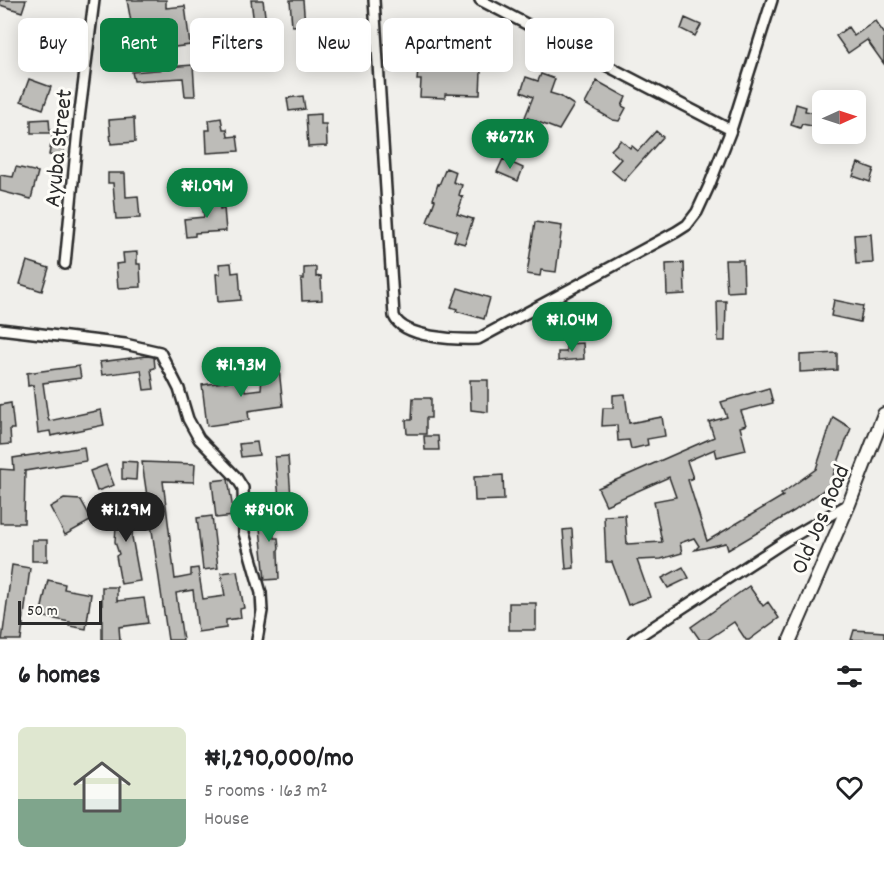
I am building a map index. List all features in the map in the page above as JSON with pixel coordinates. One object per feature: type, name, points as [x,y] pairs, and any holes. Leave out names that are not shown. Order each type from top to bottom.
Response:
[{"type":"main road","name":"Old Jos Road","points":[[790,640],[849,504],[884,414]]},
{"type":"street","name":"Ayuba Street","points":[[65,264],[79,119],[94,0]]},
{"type":"street","points":[[374,0],[393,309],[400,326],[447,339],[478,339],[687,225],[697,212],[731,130],[772,0]]},
{"type":"street","points":[[480,0],[731,130]]},
{"type":"street","points":[[0,328],[125,344],[160,352],[179,389],[188,419],[199,439],[236,477],[243,488],[244,533],[261,593],[262,611],[257,640]]},
{"type":"street","points":[[633,640],[788,540],[849,504]]},
{"type":"building","points":[[0,0],[26,0],[22,12],[0,5]]},
{"type":"building","points":[[127,0],[166,0],[166,8],[185,6],[190,45],[178,47],[178,18],[130,18]]},
{"type":"building","points":[[251,0],[263,0],[265,18],[253,18]]},
{"type":"building","points":[[290,0],[303,0],[304,18],[296,18],[296,26],[292,26]]},
{"type":"building","points":[[685,18],[701,25],[695,36],[681,29]]},
{"type":"building","points":[[875,21],[884,33],[884,64],[867,40],[848,53],[836,36],[848,27],[854,36]]},
{"type":"building","points":[[190,65],[190,72],[193,72],[195,96],[185,96],[183,78],[134,81],[132,72],[178,72],[178,66]]},
{"type":"building","points":[[418,72],[481,72],[480,95],[445,94],[445,98],[420,97],[421,80],[417,80]]},
{"type":"building","points":[[541,74],[555,79],[550,93],[574,105],[559,130],[525,117],[533,97],[521,92],[526,77],[538,81]]},
{"type":"building","points":[[29,79],[51,87],[43,109],[21,101]]},
{"type":"building","points":[[597,81],[626,97],[622,106],[626,108],[619,121],[585,104]]},
{"type":"building","points":[[303,96],[305,109],[289,111],[287,98]]},
{"type":"building","points":[[796,104],[806,107],[805,111],[812,112],[812,126],[802,124],[800,128],[791,125]]},
{"type":"building","points":[[321,114],[321,124],[326,124],[327,146],[308,147],[306,115]]},
{"type":"building","points":[[134,118],[135,142],[111,144],[109,120]]},
{"type":"building","points":[[221,118],[223,129],[227,129],[228,137],[237,136],[239,151],[207,153],[206,130],[210,130],[209,120]]},
{"type":"building","points":[[49,119],[50,133],[31,133],[31,120]]},
{"type":"building","points":[[656,131],[663,137],[624,181],[611,170],[621,159],[611,150],[621,140],[630,148],[632,146],[638,151]]},
{"type":"building","points":[[53,133],[67,136],[62,158],[49,155]]},
{"type":"building","points":[[503,159],[523,168],[518,181],[497,172]]},
{"type":"building","points":[[858,163],[874,169],[870,182],[853,176]]},
{"type":"building","points":[[16,167],[38,172],[31,199],[0,191],[0,175],[13,177]]},
{"type":"building","points":[[446,168],[456,172],[453,182],[462,185],[459,195],[463,197],[457,214],[473,219],[465,244],[454,241],[457,231],[427,222],[438,184]]},
{"type":"building","points":[[108,173],[125,173],[126,197],[138,196],[140,218],[116,219],[113,183],[108,183]]},
{"type":"building","points":[[206,197],[219,197],[220,209],[224,208],[226,231],[195,233],[195,236],[186,237],[184,219],[204,217]]},
{"type":"building","points":[[535,222],[562,226],[556,272],[541,270],[540,276],[527,274]]},
{"type":"building","points":[[871,234],[873,263],[856,264],[854,235]]},
{"type":"building","points":[[137,252],[141,287],[118,288],[116,264],[124,263],[123,253]]},
{"type":"building","points":[[725,260],[743,260],[744,291],[727,292]]},
{"type":"building","points":[[27,261],[49,268],[42,291],[20,284]]},
{"type":"building","points":[[231,263],[232,273],[239,272],[241,300],[218,302],[216,274],[220,274],[219,264]]},
{"type":"building","points":[[684,263],[685,294],[667,295],[666,264]]},
{"type":"building","points":[[316,267],[316,277],[321,276],[322,300],[302,301],[301,279],[304,279],[304,268]]},
{"type":"building","points":[[458,288],[490,298],[484,319],[456,311],[457,309],[451,307]]},
{"type":"building","points":[[834,300],[863,306],[860,322],[831,316]]},
{"type":"building","points":[[717,301],[726,301],[725,341],[718,341]]},
{"type":"building","points":[[583,343],[584,359],[558,361],[558,352],[566,352],[566,344]]},
{"type":"building","points":[[837,353],[837,370],[800,372],[800,355]]},
{"type":"building","points":[[154,357],[155,368],[151,369],[154,389],[144,390],[141,370],[102,375],[100,362]]},
{"type":"building","points":[[79,366],[81,378],[43,383],[49,421],[101,410],[104,425],[51,436],[50,431],[38,433],[33,385],[28,386],[27,373]]},
{"type":"building","points":[[263,367],[279,369],[283,406],[248,411],[249,420],[207,426],[202,385],[244,379],[245,391],[261,389]]},
{"type":"building","points":[[470,380],[488,380],[488,412],[471,410]]},
{"type":"building","points":[[769,388],[773,403],[741,411],[746,425],[740,427],[746,450],[717,457],[715,449],[687,461],[693,478],[688,480],[707,541],[783,496],[781,494],[816,469],[833,417],[851,428],[829,486],[794,511],[728,550],[726,543],[695,550],[699,546],[694,538],[680,543],[682,553],[661,559],[637,560],[650,597],[628,605],[612,562],[606,562],[604,516],[625,515],[627,544],[662,542],[654,501],[676,497],[669,477],[606,505],[598,488],[714,437],[709,422],[727,417],[721,402]]},
{"type":"building","points":[[625,394],[629,423],[662,417],[665,436],[647,439],[648,445],[631,449],[629,440],[618,441],[617,425],[602,426],[603,408],[613,408],[613,395]]},
{"type":"building","points":[[413,398],[431,398],[431,418],[426,418],[426,434],[407,434],[406,420],[412,420]]},
{"type":"building","points":[[11,403],[14,429],[10,429],[11,444],[0,445],[0,405]]},
{"type":"building","points":[[424,436],[438,436],[439,450],[425,450]]},
{"type":"building","points":[[257,442],[259,455],[241,457],[239,444]]},
{"type":"building","points":[[84,447],[86,461],[25,471],[24,523],[0,523],[0,469],[14,470],[13,458]]},
{"type":"building","points":[[288,456],[291,497],[279,498],[275,457]]},
{"type":"building","points":[[122,461],[137,462],[136,480],[122,479]]},
{"type":"building","points":[[142,462],[195,464],[194,482],[163,481],[175,579],[191,576],[191,569],[198,568],[203,599],[225,596],[221,573],[237,571],[244,608],[240,609],[241,618],[226,620],[226,628],[198,632],[193,590],[176,593],[183,640],[168,640]]},
{"type":"building","points":[[106,465],[114,485],[97,491],[90,471]]},
{"type":"building","points":[[503,475],[504,500],[475,501],[474,477]]},
{"type":"building","points":[[228,479],[234,516],[216,518],[212,481]]},
{"type":"building","points":[[118,496],[121,505],[121,502],[135,503],[132,537],[140,581],[121,584],[116,556],[119,554],[115,542]]},
{"type":"building","points":[[64,499],[81,500],[92,520],[65,535],[50,507]]},
{"type":"building","points":[[274,505],[276,518],[272,518],[274,538],[278,538],[279,579],[265,580],[258,507]]},
{"type":"building","points":[[212,516],[218,568],[203,570],[197,518]]},
{"type":"building","points":[[572,529],[574,568],[566,569],[563,530]]},
{"type":"building","points":[[32,540],[47,540],[47,561],[32,561]]},
{"type":"building","points":[[12,565],[30,568],[21,640],[2,640]]},
{"type":"building","points":[[683,567],[689,578],[668,588],[662,578]]},
{"type":"building","points":[[48,580],[65,584],[64,589],[91,594],[86,629],[69,626],[70,622],[40,616]]},
{"type":"building","points":[[749,586],[763,606],[768,602],[779,618],[749,640],[746,640],[734,622],[707,640],[700,640],[691,627]]},
{"type":"building","points":[[102,587],[117,587],[117,601],[144,598],[148,623],[119,627],[120,640],[102,640]]},
{"type":"building","points":[[509,603],[536,603],[536,630],[509,630]]},
{"type":"building","points":[[854,630],[884,632],[884,640],[851,640]]}]
